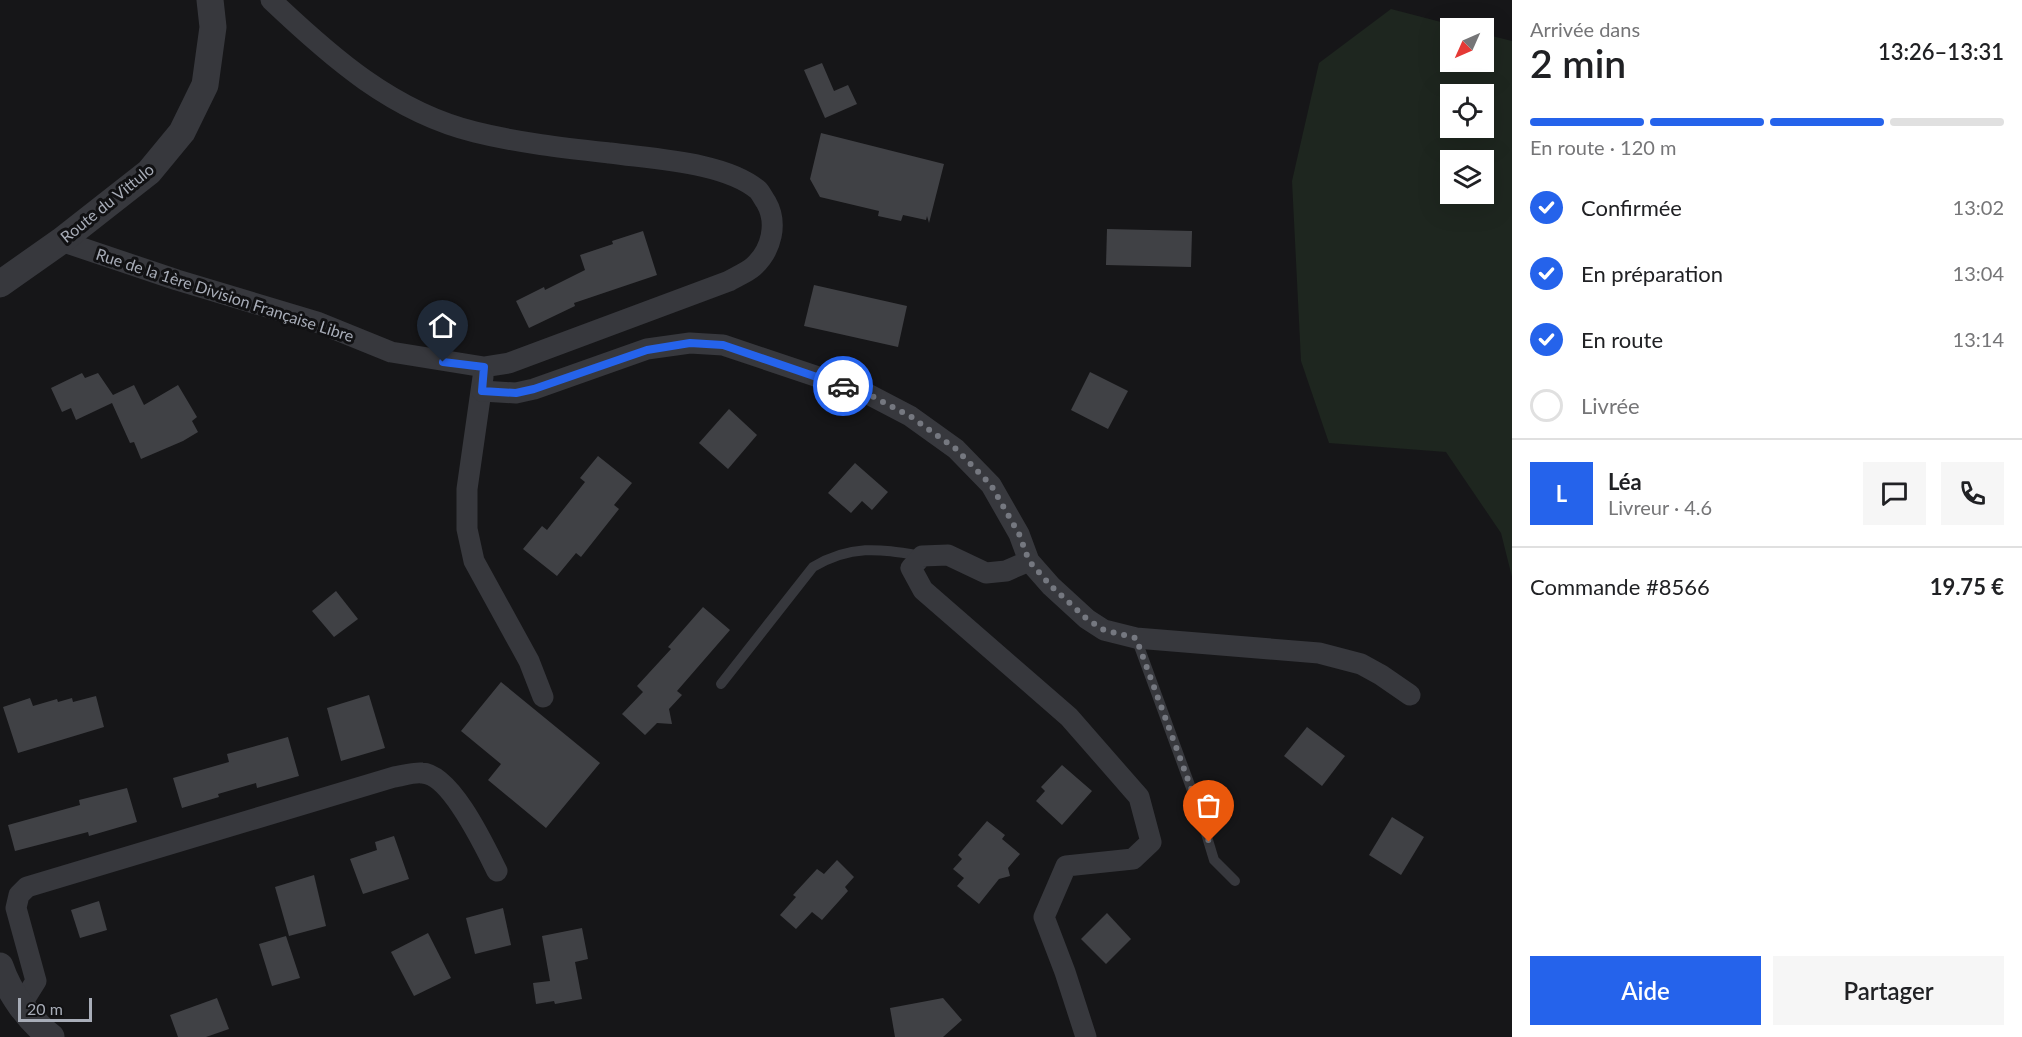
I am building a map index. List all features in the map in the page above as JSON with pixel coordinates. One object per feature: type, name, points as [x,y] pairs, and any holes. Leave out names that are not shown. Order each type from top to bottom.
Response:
[{"type":"street","name":"Route du Vittulo","points":[[0,284],[61,241],[149,172],[182,132],[204,85],[213,27],[210,0]]},
{"type":"street","name":"Rue de la 1ère Division Française Libre","points":[[61,241],[177,280],[317,322],[391,352],[484,367],[509,363],[729,281],[752,267],[766,252],[772,234],[772,212],[759,191],[728,173],[675,162],[537,144],[473,131],[408,107],[370,85],[330,54],[271,0]]},
{"type":"street","points":[[482,391],[516,393],[534,389],[647,350],[690,343],[734,348],[806,375],[866,393],[910,416],[956,449],[991,485],[1019,534],[1029,561],[1051,586],[1087,619],[1104,630],[1136,638],[1319,653],[1361,664],[1410,695]]},
{"type":"street","points":[[484,367],[467,489],[467,530],[474,561],[529,661],[543,697]]},
{"type":"street","points":[[1029,561],[1006,571],[986,573],[948,555],[922,556],[911,568],[923,590],[1069,717],[1140,797],[1151,842],[1133,859],[1066,866],[1044,917],[1086,1037]]},
{"type":"street","points":[[21,1005],[36,981],[16,908],[19,895],[27,887],[394,777],[423,772],[436,778],[458,801],[497,871]]},
{"type":"street","points":[[0,966],[21,1005],[41,1029],[51,1037]]},
{"type":"lane","points":[[721,684],[813,567],[832,556],[859,550],[882,549],[922,556]]},
{"type":"lane","points":[[1136,638],[1194,797],[1214,860],[1235,881]]},
{"type":"shaded area","points":[[1391,9],[1440,22],[1440,72],[1494,72],[1494,36],[1512,41],[1512,577],[1501,533],[1446,452],[1329,443],[1301,361],[1292,181],[1319,63]]},
{"type":"building","points":[[822,63],[834,91],[848,85],[857,104],[825,118],[804,70]]},
{"type":"building","points":[[821,133],[944,164],[929,223],[927,216],[926,220],[903,215],[901,221],[878,216],[879,211],[820,197],[810,179]]},
{"type":"building","points":[[1107,229],[1192,231],[1191,267],[1106,265]]},
{"type":"building","points":[[643,231],[657,275],[574,303],[575,306],[529,328],[516,301],[544,287],[545,290],[585,270],[580,255]]},
{"type":"building","points":[[814,285],[907,306],[898,347],[804,326]]},
{"type":"building","points":[[1090,372],[1128,391],[1108,429],[1071,410]]},
{"type":"building","points":[[82,373],[85,378],[98,373],[113,395],[134,385],[144,405],[178,385],[197,417],[192,421],[198,432],[141,459],[134,442],[130,443],[112,403],[76,420],[71,408],[62,412],[51,388]]},
{"type":"building","points":[[729,409],[757,435],[728,469],[699,443]]},
{"type":"building","points":[[598,456],[632,483],[614,505],[619,509],[581,557],[576,553],[557,576],[523,549],[542,526],[547,530],[585,482],[580,478]]},
{"type":"building","points":[[855,463],[888,492],[872,510],[862,501],[851,513],[828,493]]},
{"type":"building","points":[[336,591],[358,619],[334,637],[312,611]]},
{"type":"building","points":[[703,607],[730,630],[677,691],[682,695],[669,709],[672,724],[657,723],[645,735],[622,714],[643,692],[637,686],[671,649],[668,647]]},
{"type":"building","points":[[501,682],[600,763],[546,828],[488,780],[501,764],[461,731]]},
{"type":"building","points":[[369,695],[385,748],[341,761],[327,708]]},
{"type":"building","points":[[96,696],[104,727],[18,753],[3,707],[30,698],[33,706],[57,699],[58,702],[72,698],[73,702]]},
{"type":"building","points":[[1307,727],[1345,756],[1322,786],[1284,756]]},
{"type":"building","points":[[288,737],[299,776],[257,788],[256,783],[182,808],[173,778],[229,762],[227,754]]},
{"type":"building","points":[[1062,765],[1092,791],[1062,825],[1036,801],[1045,791],[1041,787]]},
{"type":"building","points":[[127,788],[137,822],[89,836],[88,832],[15,851],[8,825],[80,805],[79,800]]},
{"type":"building","points":[[1392,817],[1424,837],[1401,875],[1369,855]]},
{"type":"building","points":[[987,821],[1005,835],[1002,839],[1020,854],[1008,868],[1010,876],[999,879],[979,904],[957,886],[964,878],[953,869],[962,859],[958,855]]},
{"type":"building","points":[[394,836],[409,879],[363,894],[350,859],[377,850],[375,842]]},
{"type":"building","points":[[837,860],[854,877],[845,887],[848,891],[822,920],[812,912],[796,929],[780,915],[796,897],[793,895],[817,869],[824,874]]},
{"type":"building","points":[[314,875],[326,926],[289,936],[275,887]]},
{"type":"building","points":[[99,901],[107,930],[80,938],[71,910]]},
{"type":"building","points":[[503,908],[511,945],[475,954],[466,918]]},
{"type":"building","points":[[1107,913],[1131,939],[1106,964],[1081,939]]},
{"type":"building","points":[[582,928],[588,959],[575,962],[582,999],[555,1004],[554,1001],[536,1004],[533,983],[550,981],[542,936]]},
{"type":"building","points":[[428,933],[451,978],[414,996],[391,952]]},
{"type":"building","points":[[286,936],[300,978],[272,986],[259,944]]},
{"type":"building","points":[[217,998],[229,1029],[206,1037],[178,1037],[170,1015]]},
{"type":"building","points":[[943,998],[962,1020],[943,1037],[895,1037],[890,1008]]},
{"type":"way so far","points":[[843,386],[866,393],[910,416],[956,449],[991,485],[1019,534],[1029,561],[1051,586],[1087,619],[1104,630],[1136,638],[1209,842]]},
{"type":"route","points":[[443,362],[484,367],[482,391],[516,393],[534,389],[647,350],[690,343],[723,345],[843,386]]}]
